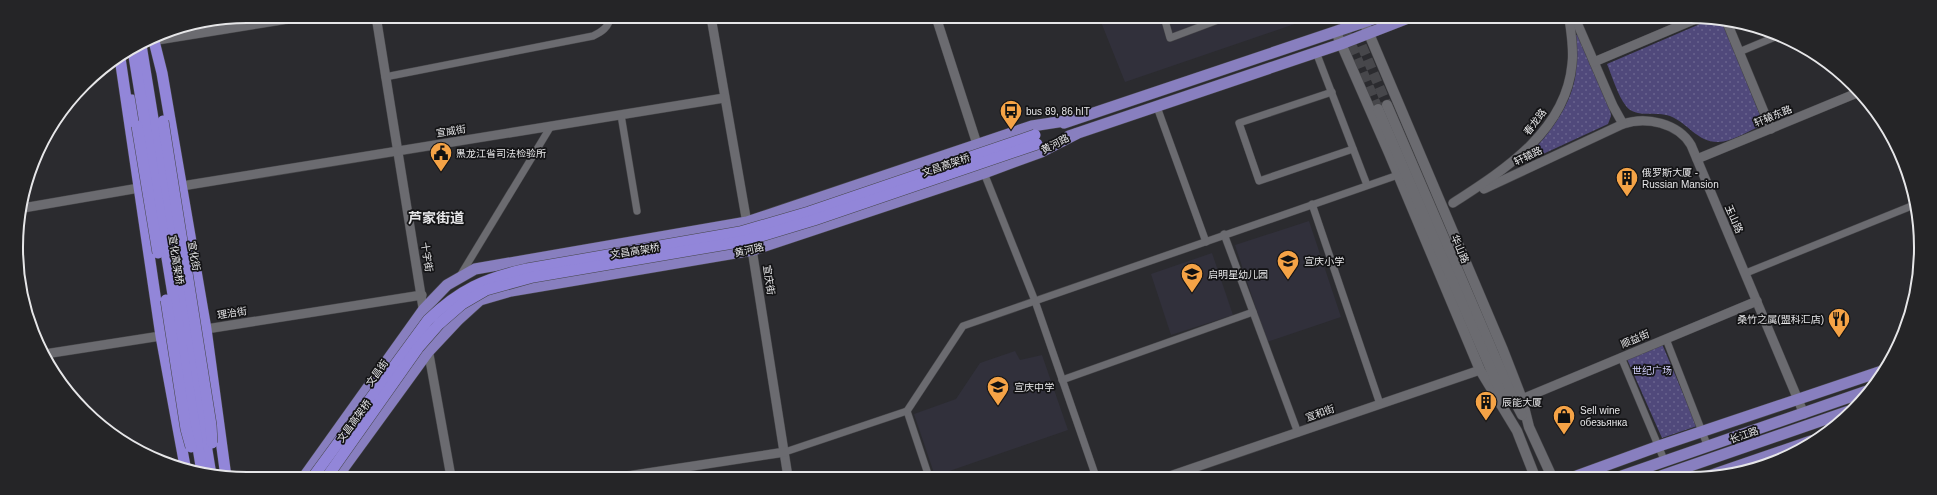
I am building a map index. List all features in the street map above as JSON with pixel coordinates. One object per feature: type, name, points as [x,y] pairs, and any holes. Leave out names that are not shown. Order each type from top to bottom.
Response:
[{"type":"highway","name":"宣化街","points":[[152,44],[162,73],[182,186],[206,329],[225,471]]},
{"type":"highway","points":[[151,45],[211,425],[212,469]]},
{"type":"highway","name":"宣化高架桥","points":[[142,49],[211,469]]},
{"type":"highway","name":"宣化高架桥","points":[[134,54],[201,467]]},
{"type":"highway","points":[[122,62],[138,126],[186,429],[198,466]]},
{"type":"highway","points":[[122,62],[138,188],[161,336],[184,463]]},
{"type":"highway","name":"文昌高架桥","points":[[317,472],[428,320],[446,303],[475,284],[498,276],[527,269],[740,232],[809,212],[1036,140]]},
{"type":"highway","name":"文昌高架桥","points":[[331,472],[434,329],[462,304],[486,290],[533,277],[745,241],[807,222],[1036,140]]},
{"type":"main road","name":"黄河路","points":[[424,309],[437,294],[460,277],[475,269],[747,222],[1032,126],[1071,120],[1361,23]]},
{"type":"main road","name":"华山路","points":[[1364,23],[1522,399],[1529,427],[1550,472]]},
{"type":"main road","name":"黄河路","points":[[428,352],[458,320],[480,300],[511,291],[753,250],[984,173],[1040,152],[1076,134],[1341,44],[1396,23]]},
{"type":"main road","points":[[1336,32],[1480,370],[1517,431]]},
{"type":"main road","points":[[1529,427],[1510,394],[1382,107],[1498,384],[1533,472]]},
{"type":"main road","name":"黄河路","points":[[1036,140],[1071,120]]},
{"type":"main road","name":"黄河路","points":[[1036,140],[1076,134]]},
{"type":"main road","name":"文昌街","points":[[308,472],[424,309]]},
{"type":"main road","points":[[341,472],[428,352]]},
{"type":"main road","points":[[1588,472],[1659,446],[1875,373]]},
{"type":"main road","name":"长江路","points":[[1634,472],[1860,394]]},
{"type":"main road","name":"长江路","points":[[1672,472],[1840,414]]},
{"type":"main road","points":[[1732,468],[1791,448]]},
{"type":"street","points":[[170,37],[261,23]]},
{"type":"street","name":"十字街","points":[[377,23],[422,295],[428,352],[451,472]]},
{"type":"street","points":[[385,77],[593,36],[604,30],[608,23]]},
{"type":"street","name":"宣庆街","points":[[712,23],[724,98],[753,250],[787,472]]},
{"type":"street","points":[[938,23],[977,144]]},
{"type":"street","points":[[1166,23],[1170,38],[1210,23]]},
{"type":"street","name":"春龙路","points":[[1453,203],[1491,178],[1527,150],[1540,135],[1553,116],[1562,102],[1571,74],[1572,55],[1569,23]]},
{"type":"street","points":[[1577,23],[1623,124]]},
{"type":"street","points":[[1594,62],[1686,23]]},
{"type":"street","points":[[1729,26],[1771,129]]},
{"type":"street","points":[[1739,52],[1771,39]]},
{"type":"street","points":[[1316,52],[1367,185]]},
{"type":"street","points":[[1332,92],[1239,123],[1260,181],[1353,149]]},
{"type":"street","name":"轩辕东路","points":[[1697,159],[1853,94]]},
{"type":"street","name":"宣威街","points":[[182,186],[724,98]]},
{"type":"street","points":[[1157,107],[1206,242]]},
{"type":"street","points":[[621,115],[637,211]]},
{"type":"street","name":"玉山路","points":[[1623,124],[1631,121],[1646,121],[1669,126],[1681,132],[1686,137],[1746,273],[1804,414]]},
{"type":"street","name":"轩辕路","points":[[1442,208],[1623,124]]},
{"type":"street","points":[[460,277],[551,126]]},
{"type":"street","points":[[984,173],[1035,301],[1094,472]]},
{"type":"street","points":[[664,472],[785,452],[907,411],[963,326],[1206,242],[1224,234],[1398,175]]},
{"type":"street","points":[[27,207],[138,188]]},
{"type":"street","points":[[1312,204],[1380,404]]},
{"type":"street","points":[[1746,273],[1910,206]]},
{"type":"street","points":[[1224,234],[1298,432]]},
{"type":"street","name":"理治街","points":[[49,353],[422,295]]},
{"type":"street","name":"顺益街","points":[[1522,399],[1757,301]]},
{"type":"street","points":[[1062,380],[1253,312]]},
{"type":"street","points":[[1666,338],[1708,447]]},
{"type":"street","points":[[1621,357],[1665,462]]},
{"type":"street","name":"宣和街","points":[[1182,472],[1480,370]]},
{"type":"street","points":[[907,411],[927,472]]},
{"type":"shaded area","points":[[1101,23],[1297,23],[1125,82]]},
{"type":"shaded area","name":"宣庆小学","points":[[1309,221],[1341,317],[1267,342],[1235,245]]},
{"type":"shaded area","name":"启明星幼儿园","points":[[1212,253],[1233,315],[1171,335],[1151,274]]},
{"type":"shaded area","name":"宣庆中学","points":[[1015,351],[1020,360],[1042,355],[1068,430],[947,472],[934,472],[914,414],[956,399],[980,363]]},
{"type":"green space","points":[[1702,23],[1724,26],[1762,120],[1761,126],[1740,136],[1723,142],[1718,142],[1698,136],[1682,123],[1670,116],[1641,114],[1630,110],[1623,102],[1607,64]]},
{"type":"green space","points":[[1578,34],[1609,103],[1611,116],[1608,124],[1530,160],[1528,157],[1559,117],[1570,94],[1576,70],[1575,36]]},
{"type":"green space","name":"世纪广场","points":[[1662,344],[1697,426],[1662,438],[1627,359]]},
{"type":"tunnel","points":[[1342,23],[1378,109]]},
{"type":"tunnel","points":[[1352,23],[1387,105]]},
{"type":"place","name":"bus 89, 86 hIT","points":[[1011,130]]},
{"type":"place","name":"黑龙江省司法检验所","points":[[441,172]]},
{"type":"place","name":"俄罗斯大厦 - Russian Mansion","points":[[1627,198]]},
{"type":"place","name":"宣庆小学","points":[[1288,280]]},
{"type":"place","name":"启明星幼儿园","points":[[1192,294]]},
{"type":"place","name":"桑竹之属(盟科汇店)","points":[[1839,338]]},
{"type":"place","name":"宣庆中学","points":[[998,406]]},
{"type":"place","name":"辰能大厦","points":[[1486,422]]},
{"type":"place","name":"Sell wine обезьянка","points":[[1564,436]]},
{"type":"district","name":"芦家街道","points":[[436,218]]}]
